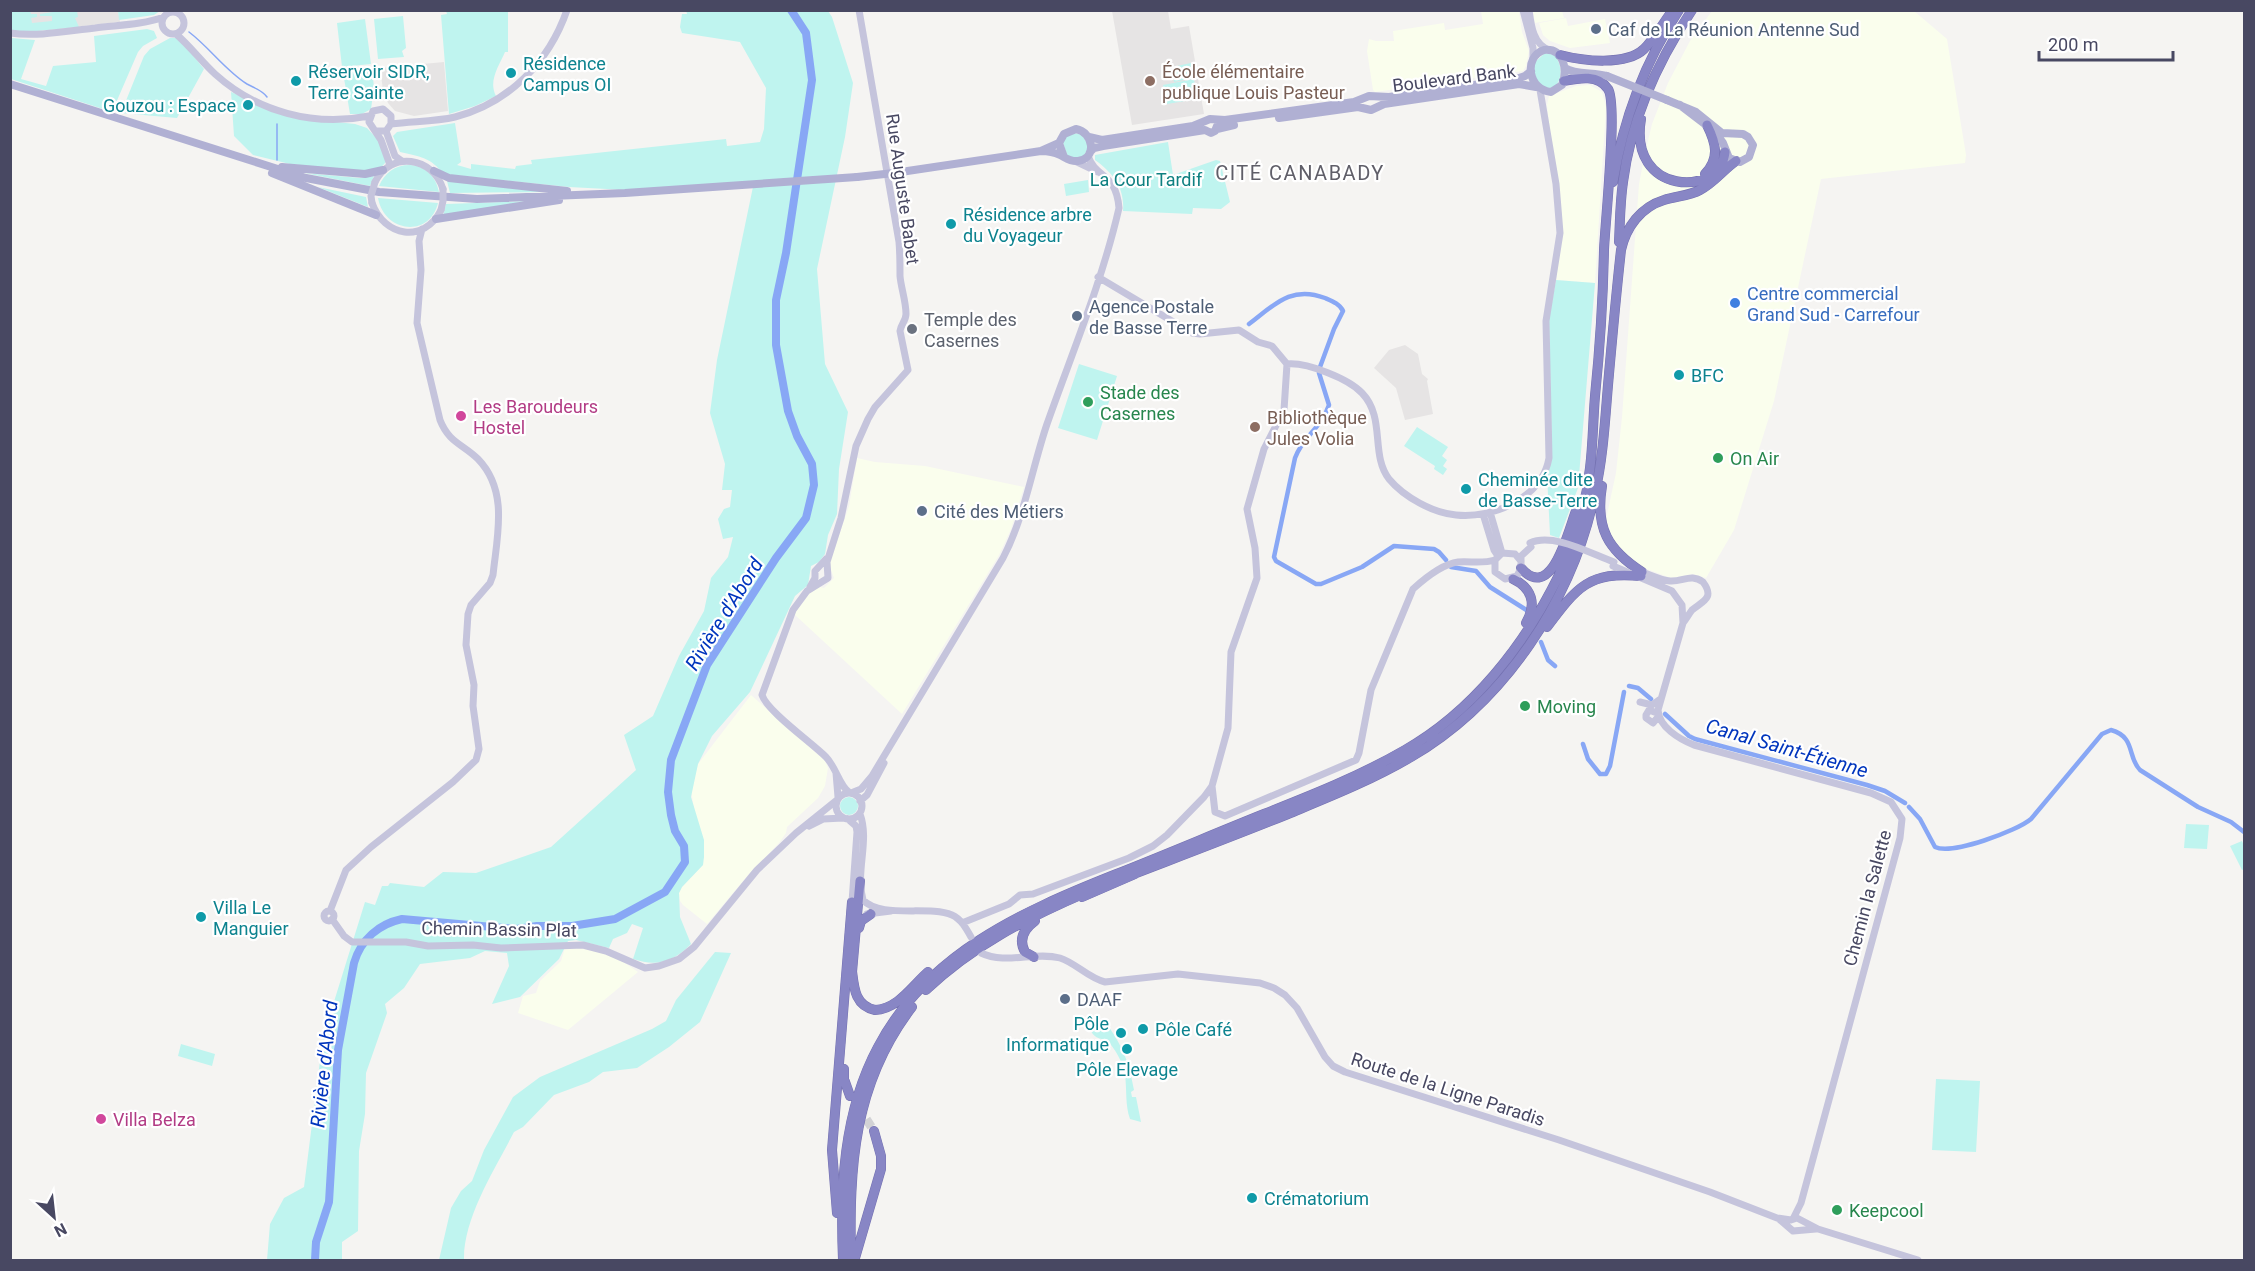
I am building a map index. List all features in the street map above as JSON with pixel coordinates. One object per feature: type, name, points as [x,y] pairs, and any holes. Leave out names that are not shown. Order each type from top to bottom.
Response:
[{"type":"highway","points":[[1560,55],[1593,59],[1626,59],[1643,50],[1672,10]]},
{"type":"highway","points":[[1521,565],[1531,576],[1543,575],[1554,568],[1585,490],[1590,470],[1613,181],[1631,106],[1655,50],[1679,10]]},
{"type":"highway","points":[[1612,337],[1623,182],[1637,120],[1648,91],[1671,45],[1692,10]]},
{"type":"highway","points":[[1564,81],[1593,78],[1608,87],[1613,107],[1601,316]]},
{"type":"highway","points":[[1648,91],[1640,127],[1641,150],[1655,172],[1680,182],[1705,178],[1723,162],[1725,150]]},
{"type":"highway","points":[[1696,180],[1710,168],[1715,159],[1714,140],[1707,125]]},
{"type":"highway","points":[[1512,667],[1552,608],[1580,548],[1597,483],[1621,250],[1625,234],[1640,213],[1655,204],[1704,188],[1736,161]]},
{"type":"highway","points":[[1605,415],[1607,457],[1600,513],[1603,526],[1608,540],[1619,555],[1642,574]]},
{"type":"highway","points":[[852,971],[854,990],[859,1002],[871,1009],[882,1010],[896,1002],[927,972],[950,956],[1046,903],[1307,796],[1379,764],[1419,741],[1456,712],[1505,661],[1544,604],[1571,544],[1590,470]]},
{"type":"highway","points":[[853,1260],[851,1184],[857,1126],[867,1089],[902,1020],[926,991],[950,968],[989,941],[1048,909],[1311,805],[1411,758],[1462,720],[1584,585],[1605,576],[1642,574]]},
{"type":"highway","points":[[1456,712],[1500,660],[1530,615],[1533,603],[1530,593],[1524,585],[1513,579]]},
{"type":"highway","points":[[1034,957],[1028,955],[1022,947],[1023,934],[1027,927],[1050,912],[1135,874]]},
{"type":"highway","points":[[850,1096],[844,1079],[843,1065],[860,881]]},
{"type":"highway","points":[[842,1260],[832,1150],[852,902]]},
{"type":"highway","points":[[855,945],[861,921],[872,911]]},
{"type":"highway","points":[[842,1260],[841,1219],[846,1150],[858,1098],[870,1065],[896,1017],[920,988],[958,953],[986,935]]},
{"type":"highway","points":[[853,1260],[881,1169],[879,1144],[874,1131]]},
{"type":"main road","points":[[1549,50],[1560,55],[1565,68],[1564,81],[1560,88],[1550,93],[1538,88],[1531,71],[1533,58],[1540,51],[1549,50]]},
{"type":"main road","points":[[1565,68],[1572,72],[1594,72],[1607,76],[1696,111],[1718,132],[1743,134],[1748,137],[1753,145],[1749,157],[1743,161],[1729,158],[1719,137],[1680,105]]},
{"type":"main road","name":"Boulevard Bank","points":[[1372,100],[1516,79],[1531,71]]},
{"type":"main road","points":[[1564,81],[1583,72]]},
{"type":"main road","points":[[10,84],[224,154],[376,215]]},
{"type":"main road","name":"Boulevard Bank","points":[[1216,125],[1353,102],[1519,84],[1538,88]]},
{"type":"main road","points":[[1089,137],[1102,140],[1193,126],[1205,126],[1211,133],[1216,125],[1353,108],[1371,110],[1372,100]]},
{"type":"main road","points":[[1041,151],[1075,161],[1089,154],[1094,148],[1205,126]]},
{"type":"main road","points":[[224,154],[345,187],[420,196],[477,199],[625,193],[894,174],[1041,151],[1059,143],[1064,134],[1071,129],[1080,129],[1089,137],[1092,144],[1089,154]]},
{"type":"main road","points":[[1725,150],[1726,143],[1733,135]]},
{"type":"main road","points":[[1059,143],[1064,157]]},
{"type":"main road","points":[[252,161],[325,172],[365,174],[387,167]]},
{"type":"main road","points":[[434,171],[449,178],[568,191],[625,193]]},
{"type":"main road","points":[[436,219],[483,213],[526,204],[625,193]]},
{"type":"street","points":[[391,120],[411,122],[455,117],[475,110],[511,90],[530,74],[550,48],[567,10]]},
{"type":"street","name":"Rue Auguste Babet","points":[[823,568],[842,518],[853,458],[861,434],[876,407],[908,370],[900,332],[906,313],[900,275],[899,242],[859,10]]},
{"type":"street","points":[[1523,10],[1533,48],[1533,58]]},
{"type":"street","points":[[1529,10],[1538,41],[1549,50]]},
{"type":"street","points":[[162,26],[169,13]]},
{"type":"street","points":[[10,33],[44,34],[147,22],[169,13],[179,14],[184,20],[179,32]]},
{"type":"street","points":[[147,22],[162,26],[167,32],[179,32]]},
{"type":"street","points":[[179,32],[209,68],[236,90],[272,108],[301,117],[350,120],[370,125],[376,131],[387,167]]},
{"type":"street","points":[[1287,364],[1298,364],[1344,380],[1362,392],[1376,417],[1380,457],[1391,482],[1423,504],[1442,513],[1467,516],[1486,513],[1511,504],[1531,491],[1546,471],[1550,458],[1546,321],[1560,234],[1557,192],[1544,107],[1538,88]]},
{"type":"street","points":[[1544,107],[1550,93]]},
{"type":"street","points":[[350,120],[369,116],[379,109],[387,110],[391,120],[386,130],[395,156],[402,161]]},
{"type":"street","points":[[369,116],[370,125]]},
{"type":"street","points":[[376,131],[386,130]]},
{"type":"street","points":[[838,799],[857,792],[866,784],[1003,558],[1015,531],[1044,434],[1062,388],[1119,208],[1118,197],[1112,182],[1090,163],[1089,154]]},
{"type":"street","points":[[402,161],[422,163],[434,171],[443,189],[441,210],[436,219],[422,229],[408,232],[393,230],[381,221],[376,215],[371,196],[375,182],[387,167],[402,161]]},
{"type":"street","points":[[1075,161],[1100,172]]},
{"type":"street","points":[[420,252],[419,241],[422,229]]},
{"type":"street","points":[[408,232],[420,252]]},
{"type":"street","name":"Chemin Bassin Plat","points":[[420,252],[417,323],[440,420],[444,431],[451,439],[480,461],[497,494],[499,510],[493,575],[468,614],[466,645],[474,686],[473,706],[478,756],[473,764],[453,782],[352,864],[344,875],[330,911],[324,914],[324,918],[328,921],[332,919],[344,936],[352,942],[406,942],[428,946],[473,945],[501,948],[583,945],[606,951],[645,968],[652,968],[673,962],[689,951],[757,870],[796,833],[838,799]]},
{"type":"street","points":[[962,923],[1009,904],[1020,895],[1041,891],[1123,860],[1153,846],[1167,835],[1212,786],[1228,728],[1231,652],[1256,583],[1257,574],[1256,548],[1247,508],[1264,449],[1284,410],[1287,364],[1272,346],[1258,342],[1239,330],[1192,333],[1098,277]]},
{"type":"street","points":[[1486,513],[1499,548],[1495,572]]},
{"type":"street","points":[[1476,563],[1517,551],[1541,539],[1553,540],[1614,564],[1667,581],[1695,577],[1706,586],[1708,591],[1706,600],[1694,609],[1683,623]]},
{"type":"street","points":[[1212,786],[1215,812],[1225,816],[1356,759],[1371,690],[1413,589],[1423,580],[1449,565],[1462,562],[1476,563],[1504,579],[1513,579],[1521,565],[1523,552],[1530,545]]},
{"type":"street","points":[[1511,553],[1521,565]]},
{"type":"street","points":[[817,580],[815,571],[823,568],[829,573],[828,579],[817,580],[793,610],[762,692],[764,700],[771,709],[826,757],[836,771],[844,790],[860,801]]},
{"type":"street","points":[[1640,702],[1652,705],[1659,700],[1683,623],[1682,605],[1672,591],[1642,574]]},
{"type":"street","points":[[1676,596],[1677,587],[1683,580]]},
{"type":"street","points":[[1682,605],[1694,609]]},
{"type":"street","name":"Chemin la Salette","points":[[1659,700],[1656,716],[1678,737],[1694,745],[1871,793],[1895,806],[1902,819],[1900,838],[1801,1203],[1791,1222]]},
{"type":"street","points":[[872,911],[863,900],[860,881],[863,833],[860,801],[875,780],[909,713]]},
{"type":"street","points":[[836,771],[838,799],[836,810],[856,826],[857,832],[852,902],[857,911],[861,914],[872,911],[905,910],[952,915],[962,923],[971,937]]},
{"type":"street","points":[[845,818],[853,819],[860,814]]},
{"type":"street","name":"Chemin Bassin Plat","points":[[796,833],[823,819],[845,818]]},
{"type":"street","name":"Route de la Ligne Paradis","points":[[1072,965],[1053,961],[993,962],[981,953],[994,957],[1052,957],[1064,960],[1072,965],[1096,980],[1105,982],[1178,974],[1260,984],[1274,988],[1285,995],[1297,1008],[1324,1057],[1333,1066],[1345,1072],[1559,1140],[1791,1222]]},
{"type":"street","points":[[1020,962],[1052,957]]},
{"type":"street","name":"Chemin la Salette","points":[[1801,1203],[1802,1224]]},
{"type":"street","points":[[1802,1224],[1793,1232],[1791,1222],[1802,1224],[1918,1260]]},
{"type":"shaded area","points":[[18,11],[118,11],[120,22],[27,32]]},
{"type":"shaded area","points":[[1112,11],[1168,11],[1171,29],[1189,26],[1204,114],[1132,125]]},
{"type":"shaded area","points":[[1481,11],[1519,11],[1522,32],[1529,51],[1523,71],[1375,92],[1373,90],[1367,51],[1369,39],[1394,41],[1393,31],[1444,23],[1445,30],[1483,24]]},
{"type":"shaded area","points":[[1533,11],[1562,11],[1564,18],[1535,23]]},
{"type":"shaded area","points":[[1712,11],[1914,11],[1947,39],[1966,155],[1965,163],[1821,179],[1774,401],[1734,530],[1706,578],[1693,574],[1671,578],[1644,568],[1622,552],[1612,538],[1606,519],[1616,473],[1622,417],[1639,184],[1645,153],[1652,124],[1668,83],[1690,41]]},
{"type":"shaded area","points":[[1566,18],[1568,26],[1605,19],[1610,43],[1570,48],[1550,41],[1543,35],[1539,23]]},
{"type":"shaded area","points":[[444,62],[448,111],[414,116],[395,111],[388,103],[383,90],[380,68]]},
{"type":"shaded area","points":[[1590,85],[1602,92],[1606,107],[1595,283],[1556,280],[1562,234],[1547,105],[1549,96],[1576,86]]},
{"type":"shaded area","points":[[1405,345],[1418,354],[1422,374],[1428,379],[1433,414],[1405,420],[1396,388],[1374,368],[1389,350]]},
{"type":"shaded area","points":[[857,458],[875,462],[925,466],[1024,487],[1011,529],[999,555],[902,714],[794,614],[813,589],[824,588],[834,578],[829,565],[849,506]]},
{"type":"shaded area","points":[[751,695],[825,761],[828,768],[825,786],[818,798],[787,827],[779,843],[748,875],[707,924],[683,905],[679,893],[703,865],[691,790],[698,764]]},
{"type":"shaded area","points":[[565,948],[598,951],[616,957],[638,972],[568,1030],[518,1013],[523,996],[536,993],[540,981],[561,961]]},
{"type":"green space","points":[[118,10],[160,11],[154,15],[119,20]]},
{"type":"green space","points":[[686,10],[828,11],[832,17],[853,83],[845,137],[817,269],[825,364],[848,412],[839,469],[837,514],[828,535],[825,554],[819,562],[811,566],[808,585],[795,596],[750,692],[712,736],[698,764],[691,797],[704,840],[703,865],[679,893],[680,917],[691,944],[671,959],[650,963],[633,959],[643,928],[632,924],[627,933],[613,939],[609,948],[576,940],[568,941],[559,959],[520,997],[492,1004],[509,966],[507,953],[485,951],[470,958],[420,964],[404,988],[385,1004],[387,1013],[366,1073],[365,1114],[359,1151],[358,1231],[342,1242],[342,1260],[267,1260],[270,1224],[284,1198],[304,1187],[323,1037],[365,902],[375,905],[382,886],[388,886],[390,883],[424,887],[443,872],[476,873],[551,847],[636,770],[624,735],[653,716],[679,656],[704,611],[711,578],[728,557],[733,537],[723,539],[718,519],[724,509],[730,507],[732,490],[722,490],[725,464],[710,413],[717,360],[754,182],[626,190],[569,187],[443,174],[430,161],[400,152],[393,136],[397,132],[455,123],[461,162],[457,165],[471,169],[471,164],[515,169],[516,166],[532,164],[531,160],[726,139],[727,146],[760,142],[764,129],[766,88],[740,42],[682,33],[680,27],[682,14],[687,14]]},
{"type":"green space","points":[[10,11],[30,11],[31,14],[37,14],[37,17],[31,18],[32,23],[52,21],[52,16],[40,16],[40,14],[53,11],[77,11],[78,17],[75,18],[79,27],[27,32],[10,30]]},
{"type":"green space","points":[[446,11],[508,11],[508,52],[505,52],[495,74],[493,85],[496,96],[475,106],[449,114],[441,15],[447,14]]},
{"type":"green space","points":[[403,16],[406,48],[402,51],[404,57],[378,59],[374,19]]},
{"type":"green space","points":[[365,19],[371,64],[342,67],[337,23]]},
{"type":"green space","points":[[147,29],[154,31],[157,38],[143,46],[138,52],[112,112],[11,79],[11,38],[35,40],[21,79],[46,86],[53,66],[96,62],[94,36]]},
{"type":"green space","points":[[170,38],[176,38],[187,48],[204,69],[177,118],[121,113],[144,56],[150,49]]},
{"type":"green space","points":[[1545,53],[1555,55],[1561,71],[1555,87],[1544,89],[1534,76],[1534,63]]},
{"type":"green space","points":[[1191,63],[1193,78],[1174,82],[1172,67]]},
{"type":"green space","points":[[372,69],[374,87],[371,109],[362,114],[350,114],[343,72]]},
{"type":"green space","points":[[1194,79],[1197,99],[1167,104],[1163,85]]},
{"type":"green space","points":[[231,92],[290,117],[355,124],[367,128],[378,140],[386,161],[381,167],[368,172],[290,164],[253,155],[234,136]]},
{"type":"green space","points":[[1071,133],[1082,134],[1089,147],[1083,157],[1068,157],[1062,140]]},
{"type":"green space","name":"La Cour Tardif","points":[[1168,142],[1173,175],[1216,160],[1220,161],[1230,202],[1221,209],[1193,208],[1192,214],[1123,211],[1120,188],[1107,170],[1095,160],[1095,155]]},
{"type":"green space","points":[[410,165],[429,173],[439,192],[379,186],[391,171],[399,166]]},
{"type":"green space","points":[[304,173],[360,178],[374,176],[370,186]]},
{"type":"green space","points":[[1088,180],[1089,192],[1066,196],[1064,184]]},
{"type":"green space","points":[[447,181],[545,192],[450,193]]},
{"type":"green space","points":[[318,187],[366,197],[368,207]]},
{"type":"green space","points":[[378,198],[438,203],[433,215],[426,222],[407,227],[389,218]]},
{"type":"green space","points":[[527,201],[443,216],[446,204]]},
{"type":"green space","points":[[1556,280],[1595,283],[1578,488],[1559,538],[1550,535],[1547,474],[1552,458],[1549,319]]},
{"type":"green space","name":"Stade des Casernes","points":[[1079,364],[1117,376],[1097,440],[1058,428]]},
{"type":"green space","points":[[1417,427],[1448,447],[1442,456],[1447,460],[1443,466],[1447,469],[1443,475],[1434,469],[1435,466],[1404,446]]},
{"type":"green space","points":[[849,797],[855,800],[858,806],[855,812],[849,815],[843,812],[840,806],[843,800]]},
{"type":"green space","points":[[2186,824],[2209,825],[2207,849],[2184,848]]},
{"type":"green space","points":[[2242,841],[2244,869],[2242,870],[2230,846]]},
{"type":"green space","points":[[715,952],[731,953],[700,1022],[669,1047],[637,1068],[603,1072],[589,1082],[554,1095],[523,1127],[514,1132],[474,1211],[465,1244],[464,1260],[439,1260],[451,1208],[461,1191],[472,1181],[484,1150],[513,1097],[540,1077],[666,1021],[676,1000]]},
{"type":"green space","points":[[1109,1027],[1128,1065],[1134,1090],[1131,1092],[1132,1097],[1136,1097],[1141,1122],[1130,1119],[1128,1114],[1125,1075],[1118,1056],[1107,1040],[1097,1037],[1090,1029]]},
{"type":"green space","points":[[181,1044],[215,1054],[212,1066],[178,1056]]},
{"type":"green space","points":[[1936,1079],[1980,1081],[1976,1152],[1932,1150]]},
{"type":"waterway","name":"Rivière d'Abord","points":[[315,1260],[316,1242],[329,1202],[338,1050],[354,963],[366,940],[379,929],[402,919],[517,929],[537,926],[572,926],[615,919],[665,892],[685,862],[684,846],[675,831],[671,815],[668,792],[671,760],[707,665],[776,558],[806,518],[814,485],[812,464],[797,436],[788,411],[776,345],[776,300],[786,253],[812,80],[806,33],[791,10]]},
{"type":"waterway","points":[[189,32],[232,72],[267,97]]},
{"type":"waterway","points":[[277,124],[277,160]]},
{"type":"waterway","name":"Canal Saint-Étienne","points":[[1249,324],[1275,304],[1293,296],[1313,295],[1336,303],[1343,311],[1320,367]]},
{"type":"waterway","name":"Canal Saint-Étienne","points":[[1319,373],[1329,405],[1295,458],[1274,557],[1276,561],[1316,584],[1321,584],[1362,567],[1394,546],[1434,549],[1446,560]]},
{"type":"waterway","name":"Canal Saint-Étienne","points":[[1451,567],[1476,571],[1490,587],[1528,611]]},
{"type":"waterway","name":"Canal Saint-Étienne","points":[[1541,642],[1548,660],[1555,666]]},
{"type":"waterway","name":"Canal Saint-Étienne","points":[[1629,686],[1638,688],[1651,699]]},
{"type":"waterway","name":"Canal Saint-Étienne","points":[[1583,744],[1588,759],[1600,774],[1606,774],[1610,766],[1624,692]]},
{"type":"waterway","name":"Canal Saint-Étienne","points":[[1665,714],[1695,739],[1867,785],[1885,791],[1905,803]]},
{"type":"waterway","name":"Canal Saint-Étienne","points":[[1909,807],[1920,819],[1935,847],[1955,848],[1999,835],[2031,819],[2102,734],[2111,730],[2119,733],[2128,742],[2140,770],[2198,807],[2231,822],[2244,832]]},
{"type":"tunnel","points":[[859,1108],[874,1131]]},
{"type":"place","name":"Caf de La Réunion Antenne Sud","points":[[1596,29]]},
{"type":"place","name":"Résidence Campus OI","points":[[511,73]]},
{"type":"place","name":"Réservoir SIDR, Terre Sainte","points":[[296,81]]},
{"type":"place","name":"École élémentaire publique Louis Pasteur","points":[[1150,81]]},
{"type":"place","name":"Gouzou : Espace","points":[[248,105]]},
{"type":"place","name":"Résidence arbre du Voyageur","points":[[951,224]]},
{"type":"place","name":"Centre commercial Grand Sud - Carrefour","points":[[1735,303]]},
{"type":"place","name":"Agence Postale de Basse Terre","points":[[1077,316]]},
{"type":"place","name":"Temple des Casernes","points":[[912,329]]},
{"type":"place","name":"BFC","points":[[1679,375]]},
{"type":"place","name":"Stade des Casernes","points":[[1088,402]]},
{"type":"place","name":"Les Baroudeurs Hostel","points":[[461,416]]},
{"type":"place","name":"Bibliothèque Jules Volia","points":[[1255,427]]},
{"type":"place","name":"On Air","points":[[1718,458]]},
{"type":"place","name":"Cheminée dite de Basse-Terre","points":[[1466,489]]},
{"type":"place","name":"Cité des Métiers","points":[[922,511]]},
{"type":"place","name":"Moving","points":[[1525,706]]},
{"type":"place","name":"Villa Le Manguier","points":[[201,917]]},
{"type":"place","name":"DAAF","points":[[1065,999]]},
{"type":"place","name":"Pôle Café","points":[[1143,1029]]},
{"type":"place","name":"Pôle Informatique","points":[[1121,1033]]},
{"type":"place","name":"Pôle Elevage","points":[[1127,1049]]},
{"type":"place","name":"Villa Belza","points":[[101,1119]]},
{"type":"place","name":"Crématorium","points":[[1252,1198]]},
{"type":"place","name":"Keepcool","points":[[1837,1210]]},
{"type":"district","name":"CITÉ CANABADY","points":[[1300,173]]}]
